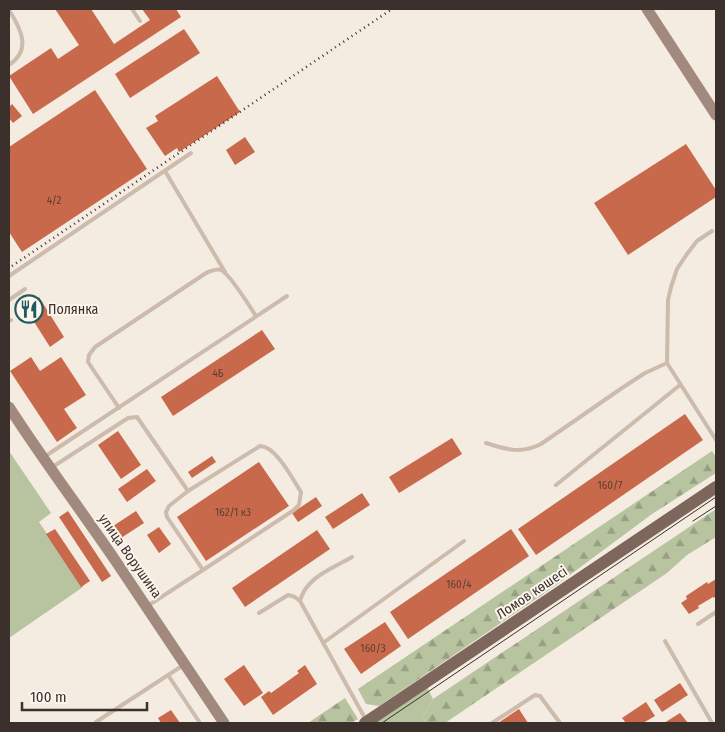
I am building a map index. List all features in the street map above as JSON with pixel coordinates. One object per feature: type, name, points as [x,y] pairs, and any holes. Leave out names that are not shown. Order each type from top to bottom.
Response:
[{"type":"main road","name":"Ломов көшесі","points":[[366,722],[716,487]]},
{"type":"street","points":[[647,9],[716,115]]},
{"type":"street","name":"улица Ворушина","points":[[9,407],[42,459],[147,607],[224,723]]},
{"type":"lane","points":[[132,9],[140,21]]},
{"type":"lane","points":[[9,10],[22,34],[22,44],[20,54],[9,65]]},
{"type":"lane","points":[[9,276],[191,153]]},
{"type":"lane","points":[[165,171],[227,275],[256,316]]},
{"type":"lane","points":[[712,231],[697,241],[687,254],[677,269],[670,287],[667,363],[716,440]]},
{"type":"lane","points":[[119,408],[88,362],[88,355],[95,347],[206,273],[221,270],[227,275]]},
{"type":"lane","points":[[9,300],[25,289]]},
{"type":"lane","points":[[42,459],[287,296]]},
{"type":"lane","points":[[486,444],[504,449],[520,450],[536,447],[645,373],[667,363]]},
{"type":"lane","points":[[556,485],[680,385]]},
{"type":"lane","points":[[49,469],[128,418],[137,417],[188,491]]},
{"type":"lane","points":[[147,607],[294,510],[299,505],[301,492],[282,464],[265,446],[260,446],[188,491],[169,506],[166,512],[203,570]]},
{"type":"lane","points":[[323,643],[464,541]]},
{"type":"lane","points":[[300,602],[304,590],[312,580],[352,557]]},
{"type":"lane","points":[[259,613],[288,595],[295,597],[300,602],[366,722]]},
{"type":"lane","points":[[698,624],[716,612]]},
{"type":"lane","points":[[665,641],[712,723]]},
{"type":"lane","points":[[96,722],[184,664]]},
{"type":"lane","points":[[168,675],[200,723]]},
{"type":"lane","points":[[492,723],[535,695],[540,696],[560,723]]},
{"type":"green space","points":[[9,451],[51,513],[39,522],[83,587],[9,638]]},
{"type":"green space","points":[[712,451],[716,457],[716,473],[652,514],[555,586],[379,706],[366,704],[358,689]]},
{"type":"green space","points":[[716,509],[716,537],[687,555],[667,573],[445,723],[426,723],[423,717],[433,699]]},
{"type":"green space","points":[[427,687],[433,699],[423,717],[426,723],[372,723]]},
{"type":"green space","points":[[345,698],[358,719],[351,723],[308,723]]},
{"type":"building","points":[[55,9],[91,9],[114,44],[150,20],[142,9],[176,9],[181,17],[33,114],[9,76],[51,48],[58,59],[79,45]]},
{"type":"building","points":[[184,29],[200,53],[130,98],[115,74]]},
{"type":"building","points":[[217,76],[240,112],[179,152],[177,148],[165,156],[146,128],[158,121],[155,116]]},
{"type":"building","points":[[95,90],[147,169],[22,252],[9,232],[9,147]]},
{"type":"building","points":[[12,104],[22,116],[13,123],[9,118],[9,107]]},
{"type":"building","points":[[245,137],[255,152],[235,165],[226,150]]},
{"type":"building","points":[[686,144],[716,190],[716,197],[628,255],[594,203]]},
{"type":"building","points":[[39,297],[64,337],[50,347],[24,306]]},
{"type":"building","points":[[262,330],[275,349],[173,416],[161,397]]},
{"type":"building","points":[[31,357],[40,371],[61,357],[86,395],[64,409],[77,428],[57,442],[10,371]]},
{"type":"building","points":[[685,414],[703,440],[536,555],[518,529]]},
{"type":"building","points":[[118,431],[141,465],[121,479],[98,445]]},
{"type":"building","points":[[452,438],[462,454],[399,493],[389,477]]},
{"type":"building","points":[[212,456],[216,462],[192,478],[188,472]]},
{"type":"building","points":[[259,462],[289,506],[206,561],[177,517]]},
{"type":"building","points":[[147,469],[156,481],[127,502],[118,489]]},
{"type":"building","points":[[362,493],[370,505],[333,529],[325,517]]},
{"type":"building","points":[[316,497],[322,506],[298,522],[292,513]]},
{"type":"building","points":[[68,511],[111,576],[102,582],[59,517]]},
{"type":"building","points":[[136,511],[144,523],[121,538],[113,526]]},
{"type":"building","points":[[159,527],[171,544],[159,553],[147,535]]},
{"type":"building","points":[[55,529],[90,581],[81,587],[46,534]]},
{"type":"building","points":[[511,529],[529,556],[408,639],[390,612]]},
{"type":"building","points":[[317,530],[330,549],[245,607],[232,588]]},
{"type":"building","points":[[716,579],[716,596],[698,606],[699,608],[689,614],[681,603],[687,599],[686,596],[707,582],[708,584]]},
{"type":"building","points":[[385,622],[401,646],[361,674],[344,649]]},
{"type":"building","points":[[244,665],[263,693],[244,706],[224,679]]},
{"type":"building","points":[[305,665],[317,684],[273,715],[261,697],[269,691],[271,693],[299,673],[297,671]]},
{"type":"building","points":[[680,683],[688,695],[662,712],[654,700]]},
{"type":"building","points":[[646,702],[655,716],[643,723],[626,723],[622,718]]},
{"type":"building","points":[[519,709],[528,723],[498,723]]},
{"type":"building","points":[[171,710],[180,723],[161,723],[158,718]]},
{"type":"building","points":[[680,713],[688,723],[664,723]]},
{"type":"tram line","points":[[382,723],[716,497]]},
{"type":"tram line","points":[[693,521],[716,506]]},
{"type":"railway","points":[[12,266],[392,9]]},
{"type":"place","name":"Полянка","points":[[29,309]]}]
